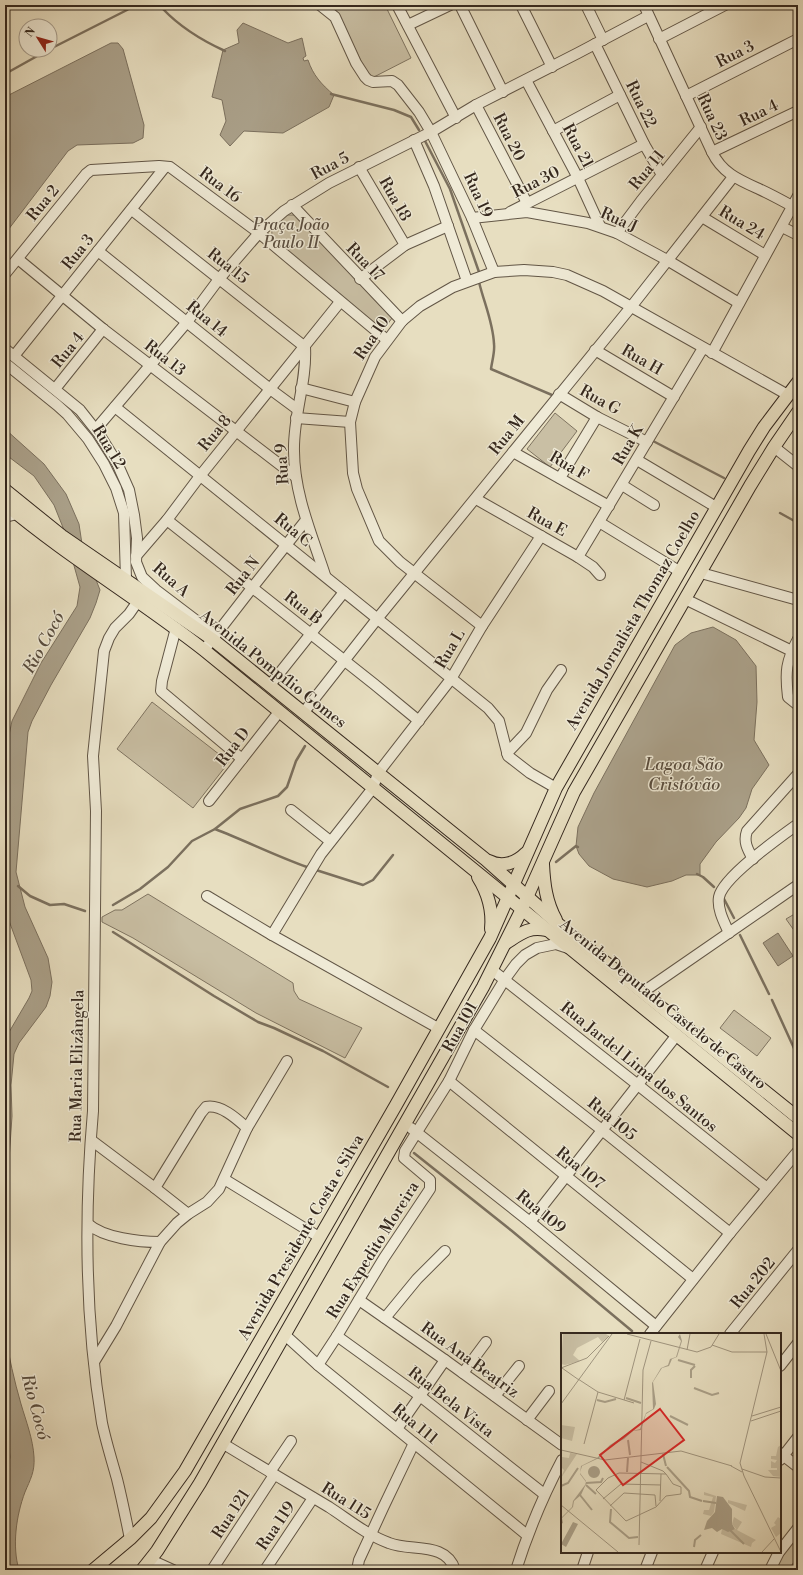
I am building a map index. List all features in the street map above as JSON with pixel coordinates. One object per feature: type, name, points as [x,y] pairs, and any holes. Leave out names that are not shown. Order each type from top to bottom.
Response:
[{"type":"main road","name":"Avenida Jornalista Thomaz Coelho","points":[[507,898],[556,788],[716,507],[753,445],[798,382]]},
{"type":"main road","points":[[527,897],[574,792],[774,447],[798,412]]},
{"type":"main road","name":"Avenida Pompílio Gomes","points":[[5,490],[60,541]]},
{"type":"main road","name":"Avenida Pompílio Gomes","points":[[5,504],[17,514],[120,580],[214,637],[378,774],[485,859],[513,884]]},
{"type":"main road","name":"Avenida Pompílio Gomes","points":[[120,580],[138,601],[204,650],[507,898]]},
{"type":"main road","points":[[643,636],[659,644]]},
{"type":"main road","points":[[632,654],[648,663]]},
{"type":"main road","points":[[485,859],[494,864],[507,864],[518,860],[527,852]]},
{"type":"main road","points":[[543,862],[546,895],[550,910],[558,924]]},
{"type":"main road","points":[[474,871],[489,899],[492,919],[490,938]]},
{"type":"main road","name":"Avenida Deputado Castelo de Castro","points":[[513,884],[558,924],[798,1118]]},
{"type":"main road","name":"Avenida Presidente Costa e Silva","points":[[142,1570],[151,1560],[200,1483],[285,1335],[492,970],[527,897]]},
{"type":"main road","name":"Avenida Deputado Castelo de Castro","points":[[507,898],[798,1134]]},
{"type":"main road","name":"Avenida Presidente Costa e Silva","points":[[93,1570],[130,1539],[151,1518],[182,1476],[490,938],[507,898]]},
{"type":"main road","points":[[506,943],[519,934],[535,928],[547,930]]},
{"type":"main road","points":[[446,1014],[461,1025]]},
{"type":"main road","points":[[712,1064],[720,1054]]},
{"type":"main road","points":[[726,1075],[734,1065]]},
{"type":"main road","points":[[366,1157],[381,1164]]},
{"type":"main road","points":[[321,1234],[338,1240]]},
{"type":"street","name":"Rua 19","points":[[320,5],[335,16],[356,63],[365,77],[373,82],[392,81],[398,85],[409,98],[431,132],[472,218],[494,272]]},
{"type":"street","points":[[397,5],[456,118]]},
{"type":"street","points":[[408,25],[450,5]]},
{"type":"street","points":[[460,5],[503,92]]},
{"type":"street","points":[[521,5],[552,67]]},
{"type":"street","name":"Rua 22","points":[[586,5],[620,95],[644,144],[662,175]]},
{"type":"street","name":"Rua 23","points":[[644,5],[712,152],[722,167],[733,177],[792,206]]},
{"type":"street","points":[[659,39],[725,5]]},
{"type":"street","name":"Rua 5","points":[[96,429],[149,364],[186,322],[219,279],[258,233],[292,205],[359,167],[431,132],[476,105],[648,16]]},
{"type":"street","name":"Rua 3","points":[[686,96],[798,39]]},
{"type":"street","name":"Rua 21","points":[[526,80],[578,178],[600,226]]},
{"type":"street","points":[[553,131],[620,95]]},
{"type":"street","name":"Rua 20","points":[[476,105],[527,203]]},
{"type":"street","name":"Rua 4","points":[[712,152],[798,111]]},
{"type":"street","name":"Rua 11","points":[[617,233],[701,127]]},
{"type":"street","points":[[414,140],[434,186],[467,281]]},
{"type":"street","name":"Rua 30","points":[[506,214],[644,144]]},
{"type":"street","name":"Rua 3","points":[[14,356],[165,167]]},
{"type":"street","name":"Rua 16","points":[[91,170],[170,167],[258,233],[387,340]]},
{"type":"street","name":"Rua 18","points":[[359,167],[405,245]]},
{"type":"street","name":"Rua 2","points":[[5,274],[91,170]]},
{"type":"street","name":"Rua M","points":[[304,712],[377,619],[631,307],[733,177]]},
{"type":"street","name":"Rua K","points":[[578,557],[674,397],[739,302],[798,196]]},
{"type":"street","name":"Rua 17","points":[[292,205],[360,279],[402,320]]},
{"type":"street","name":"Rua 15","points":[[132,210],[305,347]]},
{"type":"street","name":"Rua J","points":[[472,218],[535,212],[588,222],[617,233],[668,260],[739,302]]},
{"type":"street","name":"Rua 24","points":[[702,216],[766,255]]},
{"type":"street","points":[[360,279],[405,245],[448,226]]},
{"type":"street","points":[[782,227],[798,235]]},
{"type":"street","name":"Rua 14","points":[[98,251],[270,389],[297,413]]},
{"type":"street","name":"Rua 13","points":[[18,259],[103,329],[235,432],[296,477]]},
{"type":"street","name":"Rua 10","points":[[415,573],[389,554],[379,541],[372,527],[354,478],[350,422],[355,402],[375,357],[402,320],[436,296],[467,281],[494,272],[524,270],[567,275],[596,288],[631,307],[788,395]]},
{"type":"street","name":"Rua 8","points":[[136,556],[167,520],[200,476],[340,302]]},
{"type":"street","name":"Rua 4","points":[[55,389],[103,329]]},
{"type":"street","name":"Rua 9","points":[[305,347],[304,371],[297,413],[294,451],[296,477],[306,520],[324,575]]},
{"type":"street","name":"Rua 12","points":[[5,349],[80,410],[96,429],[117,463],[129,490],[137,538],[136,556]]},
{"type":"street","name":"Rua H","points":[[595,350],[674,397]]},
{"type":"street","name":"Rua 12","points":[[5,363],[67,414],[88,439],[107,470],[116,488],[124,513],[120,580]]},
{"type":"street","points":[[301,388],[355,402]]},
{"type":"street","name":"Rua G","points":[[559,394],[597,417],[647,442]]},
{"type":"street","name":"Rua C","points":[[115,407],[287,544],[494,714],[499,721],[507,753]]},
{"type":"street","points":[[297,413],[350,422]]},
{"type":"street","points":[[560,478],[597,417]]},
{"type":"street","points":[[774,447],[798,466]]},
{"type":"street","name":"Rua F","points":[[513,452],[609,506]]},
{"type":"street","points":[[637,460],[716,507]]},
{"type":"street","points":[[622,485],[654,505]]},
{"type":"street","name":"Rua E","points":[[476,499],[578,557],[595,569],[600,575]]},
{"type":"street","points":[[5,517],[17,514]]},
{"type":"street","name":"Rua B","points":[[167,520],[311,633],[419,721]]},
{"type":"street","name":"Rua N","points":[[204,650],[306,520]]},
{"type":"street","points":[[599,522],[679,571]]},
{"type":"street","name":"Rua L","points":[[272,935],[330,841],[373,788],[378,774],[451,678],[482,626],[541,536]]},
{"type":"street","name":"Rua A","points":[[136,556],[136,562],[142,577],[214,637]]},
{"type":"street","points":[[415,573],[482,626]]},
{"type":"street","points":[[700,573],[798,600]]},
{"type":"street","points":[[270,685],[344,592]]},
{"type":"street","points":[[685,599],[795,652]]},
{"type":"street","name":"Rua Maria Elizângela","points":[[130,1539],[103,1425],[94,1362],[90,1322],[88,1224],[93,1111],[96,811],[93,756],[104,651],[115,628],[138,601]]},
{"type":"street","points":[[176,628],[162,681],[161,691],[242,759]]},
{"type":"street","points":[[798,639],[795,652],[787,663],[786,683],[788,697],[798,705]]},
{"type":"street","points":[[556,788],[530,773],[508,756],[507,753],[526,733],[547,690],[561,670]]},
{"type":"street","name":"Rua D","points":[[209,801],[279,712]]},
{"type":"street","points":[[753,859],[746,847],[747,831],[798,775]]},
{"type":"street","points":[[291,810],[330,841]]},
{"type":"street","points":[[729,933],[720,912],[719,898],[728,882],[753,859],[798,824]]},
{"type":"street","points":[[643,992],[798,885]]},
{"type":"street","points":[[208,896],[272,935],[438,1028]]},
{"type":"street","name":"Rua 101","points":[[403,1157],[407,1146],[449,1081],[474,1030],[505,979],[525,955],[537,948],[556,944],[570,948]]},
{"type":"street","name":"Rua Jardel Lima dos Santos","points":[[492,970],[767,1188]]},
{"type":"street","name":"Rua 105","points":[[474,1030],[730,1233]]},
{"type":"street","points":[[530,1222],[565,1175],[676,1036]]},
{"type":"street","points":[[94,1362],[116,1326],[160,1242],[167,1233],[188,1214],[213,1196],[224,1179],[247,1128],[287,1061]]},
{"type":"street","name":"Rua 107","points":[[449,1081],[693,1279]]},
{"type":"street","points":[[155,1188],[200,1113],[206,1107],[225,1111],[247,1128]]},
{"type":"street","name":"Rua 109","points":[[405,1123],[530,1222],[653,1330]]},
{"type":"street","points":[[91,1140],[188,1214]]},
{"type":"street","points":[[653,1330],[730,1233],[798,1151]]},
{"type":"street","name":"Rua Expedito Moreira","points":[[318,1365],[384,1258],[430,1190],[430,1180],[403,1157]]},
{"type":"street","points":[[224,1179],[321,1234]]},
{"type":"street","points":[[88,1224],[99,1232],[150,1242],[160,1242]]},
{"type":"street","name":"Rua 202","points":[[731,1333],[798,1250]]},
{"type":"street","points":[[385,1318],[417,1279],[445,1251]]},
{"type":"street","name":"Rua Ana Beatriz","points":[[359,1300],[561,1444]]},
{"type":"street","name":"Rua 111","points":[[285,1335],[318,1365],[527,1535]]},
{"type":"street","name":"Rua Bela Vista","points":[[337,1336],[420,1396],[544,1494]]},
{"type":"street","points":[[463,1373],[486,1342]]},
{"type":"street","points":[[781,1365],[798,1343]]},
{"type":"street","points":[[397,1429],[445,1360]]},
{"type":"street","points":[[495,1396],[519,1366]]},
{"type":"street","points":[[527,1420],[549,1391]]},
{"type":"street","points":[[798,1437],[781,1456],[798,1467]]},
{"type":"street","name":"Rua 121","points":[[212,1570],[291,1441]]},
{"type":"street","name":"Rua 115","points":[[222,1443],[371,1535],[395,1546],[435,1550],[443,1553],[448,1557],[455,1570]]},
{"type":"street","points":[[357,1570],[371,1535],[414,1443]]},
{"type":"street","points":[[516,1570],[527,1535],[544,1494],[561,1462]]},
{"type":"street","name":"Rua 119","points":[[265,1570],[313,1498]]},
{"type":"street","points":[[781,1551],[798,1528]]},
{"type":"street","points":[[582,1570],[588,1553]]},
{"type":"street","points":[[645,1570],[652,1553]]},
{"type":"street","points":[[705,1570],[713,1553]]},
{"type":"street","points":[[770,1570],[779,1553]]},
{"type":"street","points":[[151,1560],[173,1570]]},
{"type":"street","points":[[795,1570],[798,1566]]},
{"type":"green space","points":[[333,5],[385,5],[411,58],[370,79]]},
{"type":"green space","name":"Praça João Paulo II","points":[[286,215],[294,215],[301,218],[391,313],[392,318],[387,325],[383,327],[376,324],[277,246],[272,236],[272,232],[275,225]]},
{"type":"green space","points":[[555,413],[577,431],[550,467],[527,449]]},
{"type":"green space","points":[[152,702],[229,762],[193,808],[117,749]]},
{"type":"green space","points":[[148,894],[293,983],[294,991],[299,999],[362,1028],[345,1058],[256,1013],[133,938],[102,922],[102,917],[115,910],[122,910]]},
{"type":"green space","points":[[798,912],[798,936],[786,919]]},
{"type":"green space","points":[[734,1010],[771,1038],[757,1056],[720,1028]]},
{"type":"green space","points":[[798,1533],[798,1559],[791,1570],[773,1570],[780,1556]]},
{"type":"water","points":[[243,23],[288,43],[302,38],[306,56],[303,58],[304,61],[308,60],[318,79],[334,95],[329,107],[283,133],[244,131],[230,146],[220,135],[226,121],[222,100],[212,97],[223,50],[239,43],[237,30]]},
{"type":"water","points":[[111,43],[118,43],[123,49],[144,125],[143,138],[133,143],[77,145],[68,151],[5,234],[5,97]]},
{"type":"water","name":"Rio Cocó","points":[[5,429],[44,464],[66,494],[79,524],[82,544],[100,590],[90,618],[51,685],[32,721],[28,732],[16,872],[25,907],[48,958],[52,982],[50,996],[46,1007],[19,1043],[14,1054],[11,1085],[12,1116],[5,1219],[5,1039],[32,991],[31,980],[5,910],[5,794],[8,740],[12,721],[41,663],[77,606],[80,587],[64,530],[54,505],[34,476],[5,454]]},
{"type":"water","name":"Lagoa São Cristóvão","points":[[713,627],[736,640],[756,666],[757,702],[754,740],[769,765],[752,789],[746,808],[739,818],[716,842],[700,864],[700,875],[686,875],[672,881],[647,887],[613,879],[589,866],[579,854],[576,846],[578,827],[594,793],[675,645],[691,633]]},
{"type":"water","points":[[778,933],[793,956],[778,966],[763,943]]},
{"type":"water","name":"Rio Cocó","points":[[5,1333],[16,1386],[31,1437],[34,1457],[33,1472],[22,1501],[17,1521],[15,1541],[19,1570],[5,1570],[5,1481],[10,1457],[5,1416]]},
{"type":"waterway","points":[[58,45],[127,10],[132,5]]},
{"type":"waterway","points":[[163,9],[192,33],[225,51]]},
{"type":"waterway","points":[[5,74],[34,58]]},
{"type":"waterway","points":[[331,94],[394,110],[411,117],[419,130]]},
{"type":"waterway","points":[[424,139],[450,189],[479,272]]},
{"type":"waterway","points":[[479,282],[493,336],[494,350],[491,369],[552,395]]},
{"type":"waterway","points":[[653,441],[724,478]]},
{"type":"waterway","points":[[780,513],[798,523]]},
{"type":"waterway","points":[[215,829],[240,809],[278,796],[287,787],[296,761],[305,746]]},
{"type":"waterway","points":[[113,905],[140,889],[168,867],[192,841],[215,829],[307,867]]},
{"type":"waterway","points":[[556,862],[576,846],[578,847]]},
{"type":"waterway","points":[[316,870],[363,885],[373,880],[393,855]]},
{"type":"waterway","points":[[697,874],[703,877],[714,887]]},
{"type":"waterway","points":[[18,886],[30,896],[50,905],[64,904],[85,911]]},
{"type":"waterway","points":[[723,897],[734,918]]},
{"type":"waterway","points":[[113,932],[258,1022],[323,1051],[388,1087]]},
{"type":"waterway","points":[[740,935],[769,994]]},
{"type":"waterway","points":[[772,1000],[798,1057]]},
{"type":"waterway","points":[[414,1153],[512,1231],[632,1331]]}]
